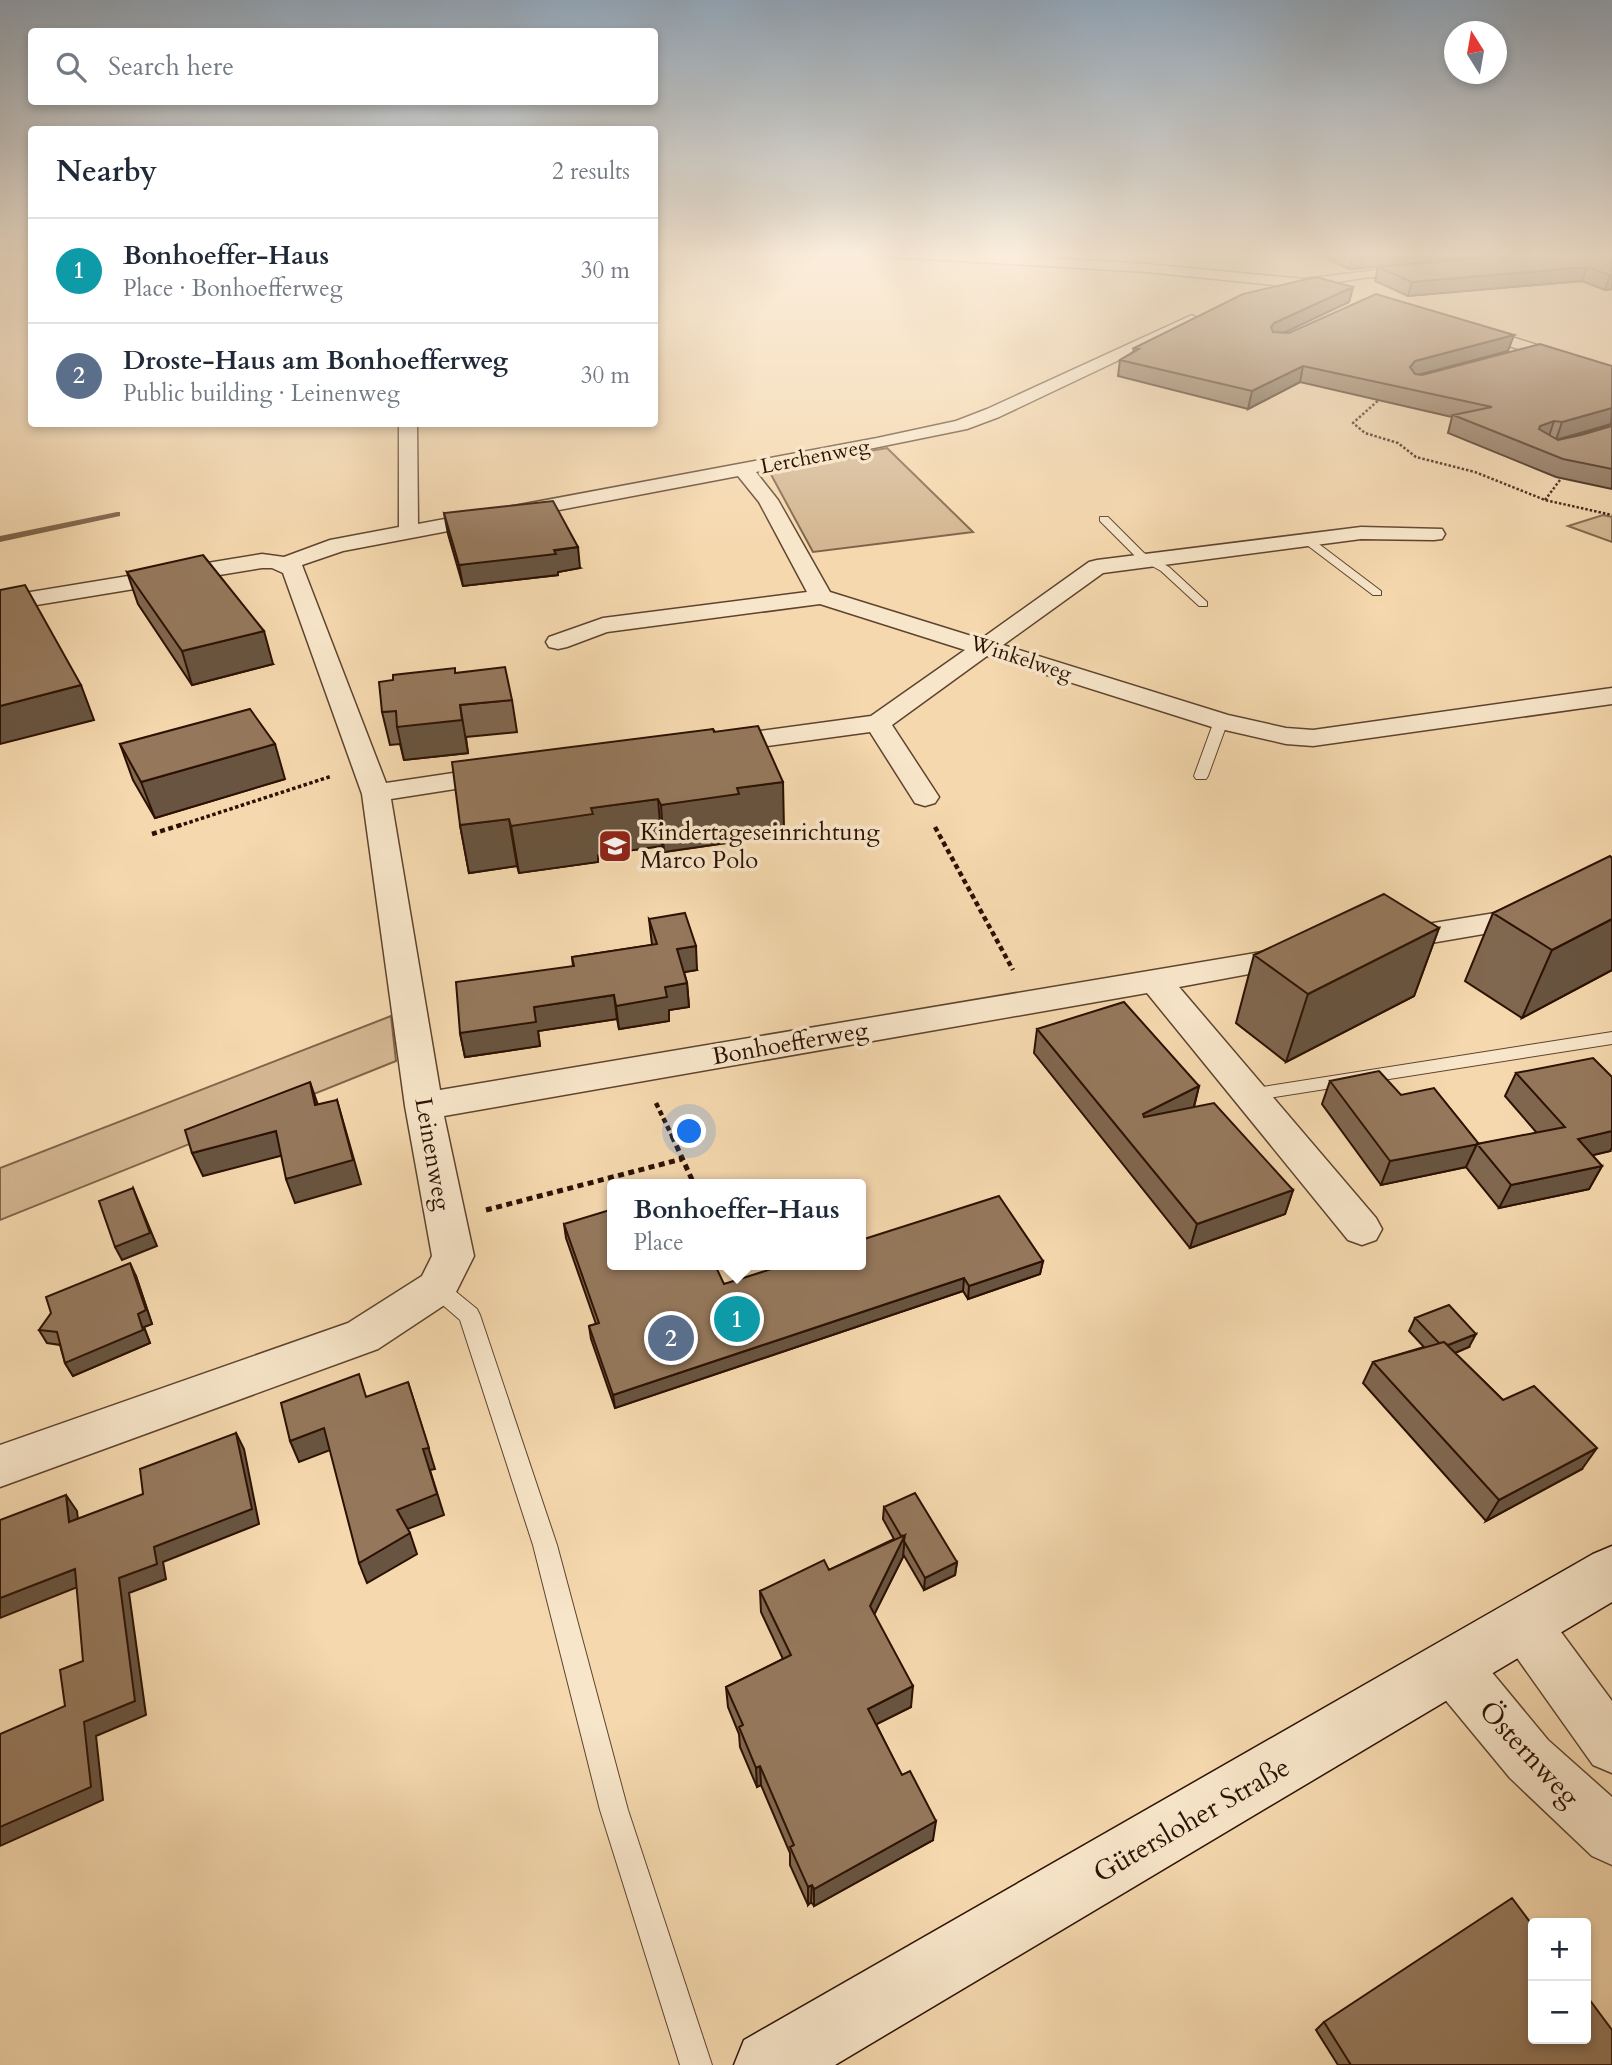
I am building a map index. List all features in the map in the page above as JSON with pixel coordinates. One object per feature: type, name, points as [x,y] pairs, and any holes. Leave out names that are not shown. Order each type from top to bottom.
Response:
[{"type":"main road","name":"Gütersloher Straße","points":[[769,2065],[1612,1572]]},
{"type":"street","name":"Lerchenweg","points":[[0,604],[262,561],[284,564],[338,545],[961,425],[1018,402],[1131,348]]},
{"type":"street","points":[[1531,348],[1612,374]]},
{"type":"street","points":[[1502,360],[1539,351]]},
{"type":"street","points":[[408,427],[408,525],[412,532]]},
{"type":"street","points":[[743,469],[768,500],[821,597]]},
{"type":"street","points":[[692,748],[878,723],[1097,567],[1361,533],[1434,534]]},
{"type":"street","name":"Leinenweg","points":[[284,564],[293,569],[376,794],[424,1106],[453,1256],[437,1288]]},
{"type":"street","name":"Winkelweg","points":[[558,642],[603,625],[821,597],[1221,721],[1286,736],[1313,738],[1612,696]]},
{"type":"street","points":[[878,723],[925,797]]},
{"type":"street","points":[[376,794],[418,785],[522,771]]},
{"type":"street","name":"Bonhoefferweg","points":[[424,1106],[1612,902]]},
{"type":"street","points":[[1155,980],[1362,1229]]},
{"type":"street","points":[[0,1466],[363,1336],[437,1288]]},
{"type":"street","points":[[1523,1623],[1612,1746]]},
{"type":"street","name":"Östernweg","points":[[1452,1666],[1529,1759],[1612,1836]]},
{"type":"lane","points":[[1104,519],[1140,555],[1165,569],[1203,604]]},
{"type":"lane","points":[[1307,540],[1377,593]]},
{"type":"lane","points":[[1201,776],[1221,721]]},
{"type":"lane","points":[[1250,1095],[1612,1038]]},
{"type":"lane","points":[[437,1288],[469,1315],[545,1545],[614,1810],[696,2065]]},
{"type":"path","points":[[1387,395],[1377,399],[1356,418],[1353,423],[1359,430],[1398,443],[1416,457],[1475,471],[1545,500],[1612,515]]},
{"type":"path","points":[[1545,500],[1567,472]]},
{"type":"path","points":[[152,834],[367,765]]},
{"type":"path","points":[[925,797],[925,810],[1031,1002]]},
{"type":"path","points":[[640,1069],[692,1179]]},
{"type":"path","points":[[609,1179],[682,1160]]},
{"type":"path","points":[[445,1222],[607,1180]]},
{"type":"shaded area","points":[[887,448],[973,532],[813,552],[768,469]]},
{"type":"shaded area","points":[[1603,515],[1612,517],[1612,542],[1568,526]]},
{"type":"shaded area","points":[[391,1016],[396,1061],[0,1220],[0,1168]]},
{"type":"building","points":[[1136,348],[1463,348],[1415,361],[1410,367],[1415,374],[1422,375],[1523,348],[1554,348],[1612,366],[1612,408],[1562,422],[1554,421],[1540,426],[1539,429],[1558,440],[1612,426],[1612,469],[1563,459],[1453,415],[1492,407],[1303,366],[1252,391],[1120,360],[1139,349]]},
{"type":"building","points":[[553,501],[578,547],[554,550],[556,554],[459,565],[444,513]]},
{"type":"building","points":[[203,555],[264,631],[182,651],[127,572]]},
{"type":"building","points":[[25,585],[81,685],[0,706],[0,590]]},
{"type":"building","points":[[505,667],[512,700],[460,705],[462,720],[397,727],[396,711],[382,712],[379,682],[393,680],[393,675],[455,668],[455,673]]},
{"type":"building","points":[[250,709],[275,744],[141,782],[120,744]]},
{"type":"building","points":[[758,726],[783,782],[737,788],[739,794],[661,805],[658,799],[591,808],[593,814],[511,826],[509,819],[460,825],[452,762],[713,729],[714,732]]},
{"type":"building","points":[[1610,856],[1612,919],[1552,950],[1493,913]]},
{"type":"building","points":[[1384,894],[1439,928],[1308,994],[1254,955]]},
{"type":"building","points":[[685,913],[696,946],[677,949],[687,983],[665,987],[667,997],[616,1006],[614,995],[534,1007],[536,1022],[460,1033],[456,982],[574,966],[572,957],[657,944],[649,919]]},
{"type":"building","points":[[1124,1002],[1199,1086],[1143,1114],[1144,1117],[1214,1103],[1293,1190],[1197,1224],[1037,1029]]},
{"type":"building","points":[[1593,1058],[1612,1077],[1612,1131],[1578,1139],[1602,1166],[1511,1185],[1477,1144],[1565,1127],[1516,1073]]},
{"type":"building","points":[[1379,1071],[1401,1095],[1434,1088],[1479,1144],[1390,1161],[1330,1081]]},
{"type":"building","points":[[310,1082],[315,1105],[337,1100],[353,1160],[286,1179],[276,1131],[192,1153],[185,1130]]},
{"type":"building","points":[[133,1188],[150,1233],[115,1247],[99,1201]]},
{"type":"building","points":[[999,1196],[1043,1261],[969,1286],[964,1278],[613,1395],[589,1326],[599,1323],[564,1224],[607,1211],[607,1270],[717,1270],[724,1284],[768,1270],[866,1270],[866,1238]]},
{"type":"building","points":[[130,1263],[146,1310],[138,1314],[143,1330],[65,1363],[57,1332],[39,1330],[51,1313],[46,1297]]},
{"type":"building","points":[[1449,1305],[1476,1334],[1448,1345],[1439,1343],[1415,1318]]},
{"type":"building","points":[[1444,1342],[1503,1400],[1534,1386],[1597,1448],[1499,1500],[1373,1362]]},
{"type":"building","points":[[359,1374],[366,1397],[408,1382],[429,1448],[423,1449],[437,1494],[397,1510],[410,1533],[359,1563],[324,1428],[290,1441],[281,1403]]},
{"type":"building","points":[[236,1433],[252,1509],[154,1547],[157,1564],[119,1578],[135,1701],[84,1722],[91,1787],[0,1827],[0,1734],[65,1706],[60,1670],[83,1661],[75,1569],[0,1598],[0,1520],[66,1495],[69,1522],[143,1494],[140,1469]]},
{"type":"building","points":[[915,1493],[957,1562],[925,1578],[904,1541],[905,1535],[901,1536],[884,1507]]},
{"type":"building","points":[[905,1535],[870,1606],[913,1686],[868,1709],[902,1775],[910,1771],[936,1821],[814,1889],[812,1885],[808,1887],[790,1847],[794,1845],[760,1766],[756,1768],[739,1727],[743,1725],[726,1687],[791,1655],[760,1591],[824,1560],[829,1570]]},
{"type":"building","points":[[1512,1898],[1528,1919],[1528,2044],[1591,2044],[1591,2002],[1612,2030],[1612,2065],[1351,2065],[1324,2022]]},
{"type":"waterway","points":[[0,539],[117,514]]},
{"type":"place","name":"Kindertageseinrichtung Marco Polo","points":[[615,846]]},
{"type":"place","name":"Bonhoeffer-Haus","points":[[737,1319]]},
{"type":"place","name":"Droste-Haus am Bonhoefferweg","points":[[671,1338]]}]
